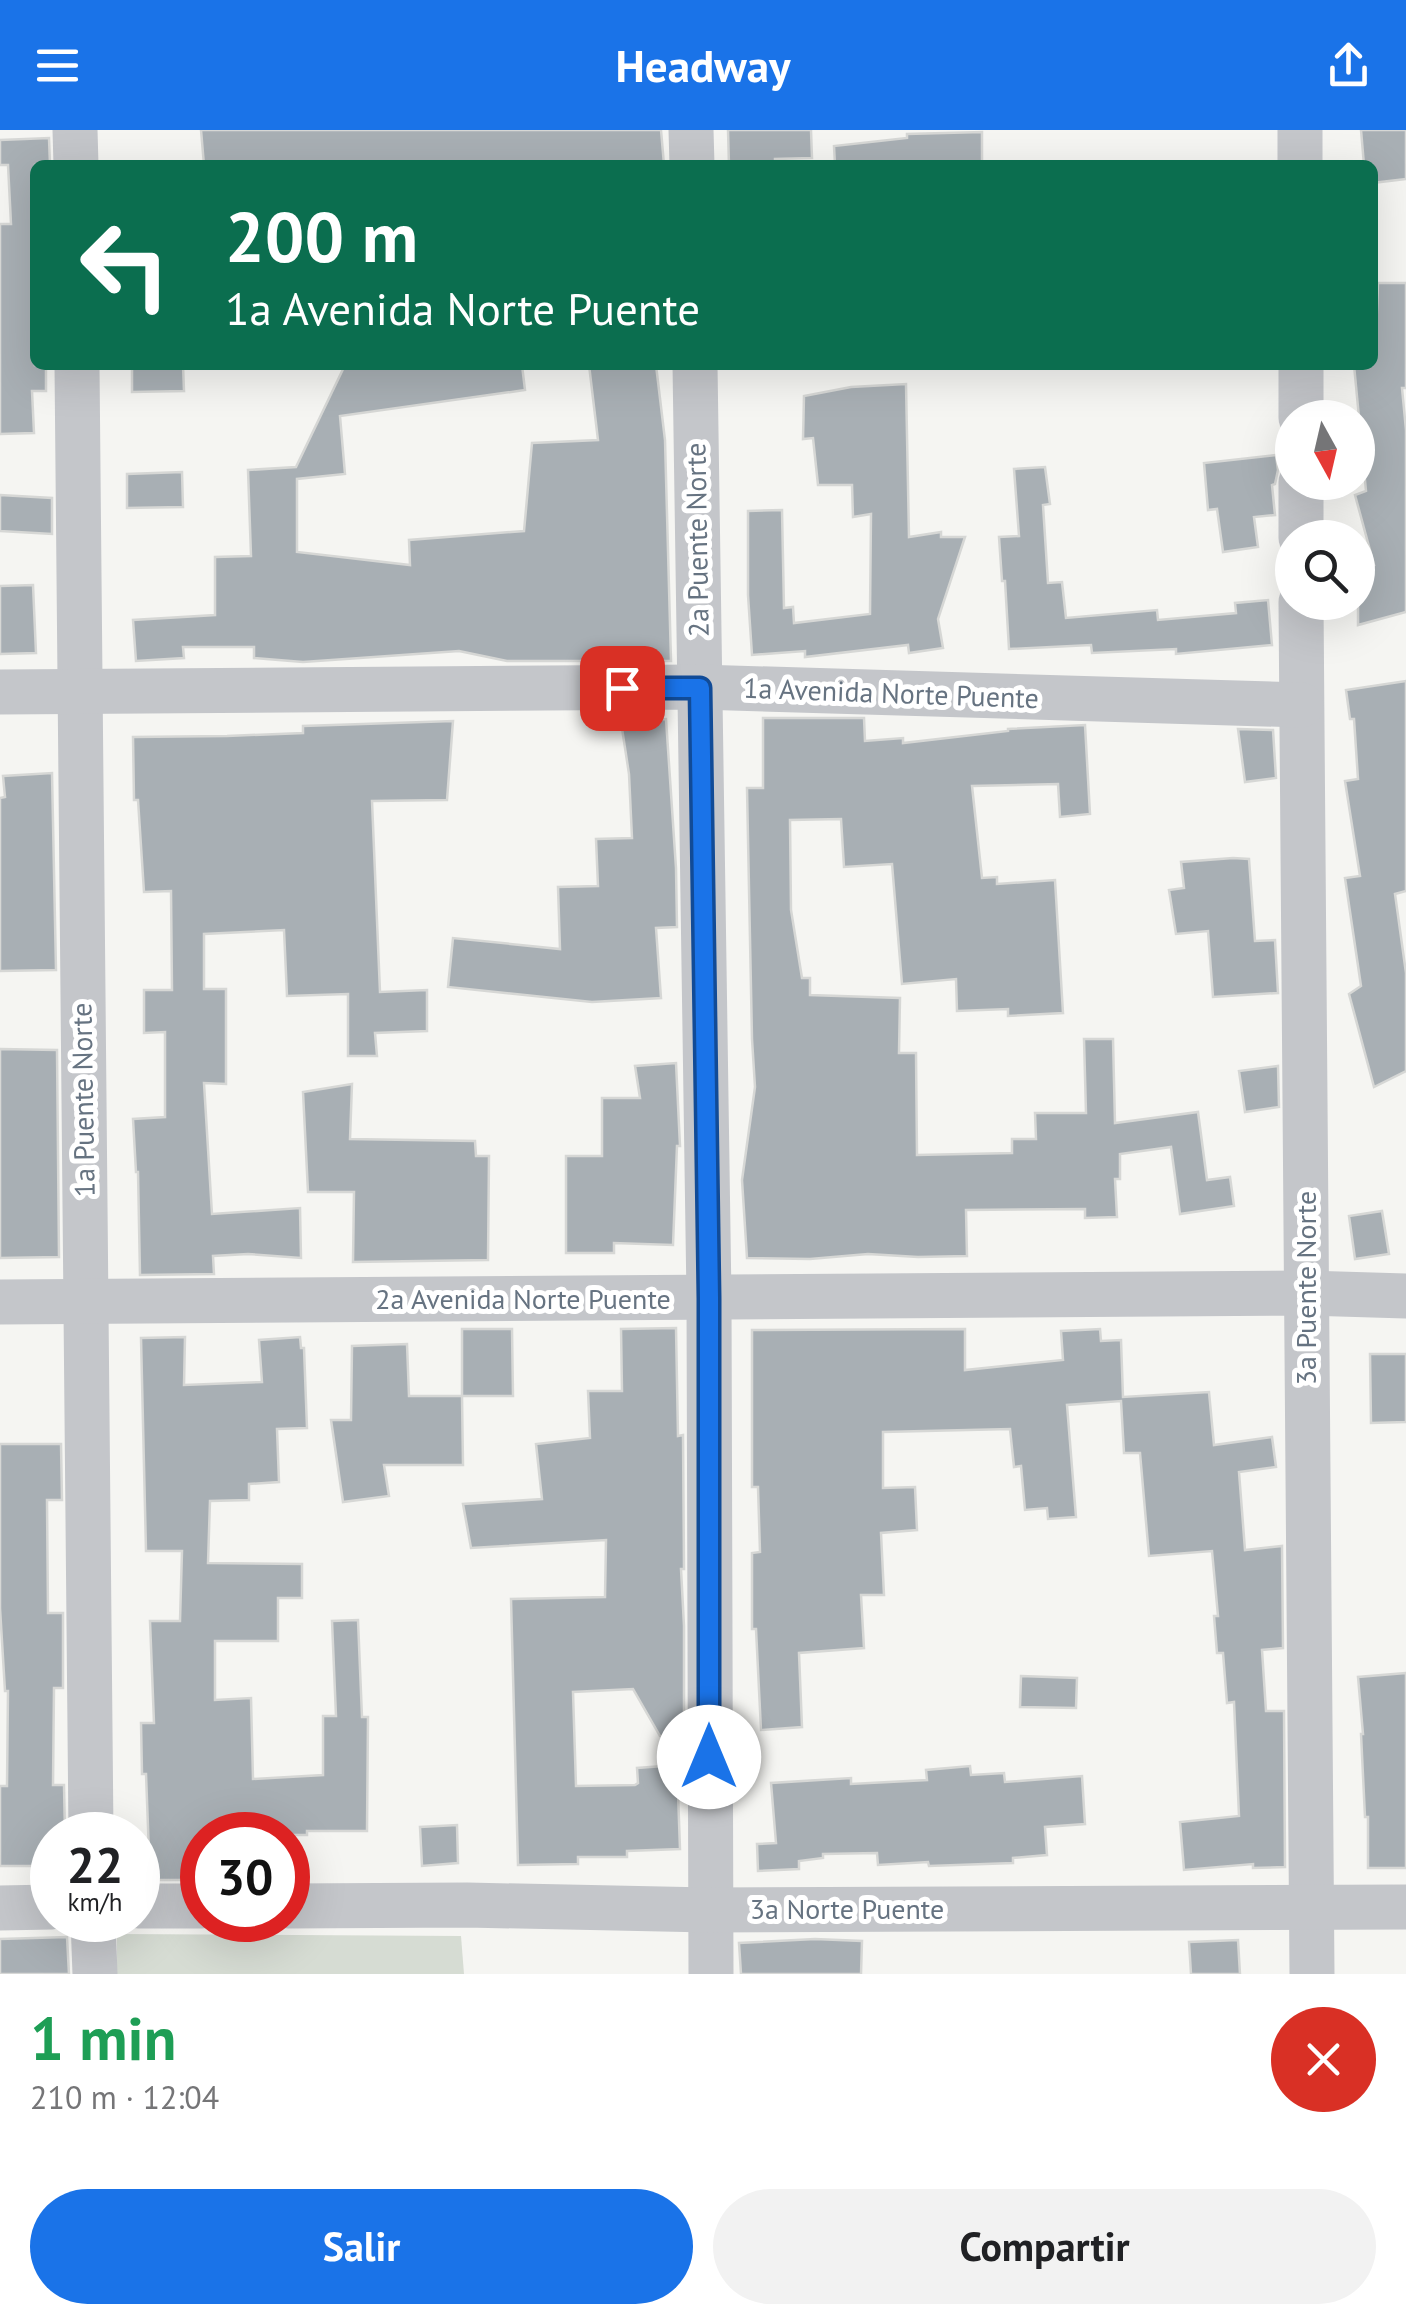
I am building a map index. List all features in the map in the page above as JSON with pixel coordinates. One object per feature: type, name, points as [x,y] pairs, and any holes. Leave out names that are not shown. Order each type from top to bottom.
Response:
[{"type":"street","points":[[76,130],[76,160]]},
{"type":"street","points":[[691,130],[692,160]]},
{"type":"street","points":[[1300,130],[1300,160]]},
{"type":"street","name":"1a Puente Norte","points":[[77,370],[92,1812]]},
{"type":"street","name":"2a Puente Norte","points":[[695,370],[709,1298],[711,1974]]},
{"type":"street","points":[[1301,370],[1301,400]]},
{"type":"street","name":"3a Puente Norte","points":[[1301,620],[1312,1974]]},
{"type":"street","name":"1a Avenida Norte Puente","points":[[0,692],[700,688],[1301,705]]},
{"type":"street","name":"2a Avenida Norte Puente","points":[[0,1302],[1306,1293],[1406,1296]]},
{"type":"street","name":"3a Norte Puente","points":[[310,1906],[709,1910],[1406,1907]]},
{"type":"street","points":[[0,1908],[30,1907]]},
{"type":"street","points":[[94,1942],[95,1974]]},
{"type":"shaded area","points":[[160,1934],[180,1934],[180,1942],[310,1942],[310,1935],[461,1936],[464,1974],[117,1974],[117,1942],[160,1942]]},
{"type":"building","points":[[201,130],[661,130],[664,160],[204,160]]},
{"type":"building","points":[[728,130],[811,130],[812,158],[729,160]]},
{"type":"building","points":[[1361,130],[1406,130],[1406,179],[1378,182],[1378,160],[1364,160]]},
{"type":"building","points":[[982,132],[982,160],[835,160],[834,146],[907,138],[907,134]]},
{"type":"building","points":[[49,138],[50,160],[30,160],[30,370],[46,370],[46,391],[32,391],[34,433],[0,434],[0,224],[11,224],[8,165],[0,165],[0,140]]},
{"type":"building","points":[[1378,283],[1406,283],[1406,388],[1402,388],[1406,430],[1406,612],[1358,625],[1358,620],[1375,620],[1375,520],[1362,520],[1356,500],[1375,500],[1375,400],[1357,400],[1354,370],[1378,370]]},
{"type":"building","points":[[132,370],[183,370],[184,391],[132,392]]},
{"type":"building","points":[[343,370],[523,370],[525,390],[340,416],[345,474],[297,479],[297,552],[410,565],[409,540],[524,531],[532,443],[598,440],[590,370],[657,370],[665,440],[671,661],[507,661],[459,651],[303,662],[254,658],[254,647],[183,647],[184,658],[136,661],[133,620],[215,615],[215,557],[251,556],[248,470],[296,467]]},
{"type":"building","points":[[906,384],[909,537],[941,532],[941,537],[965,537],[938,619],[943,648],[909,653],[908,645],[805,657],[805,651],[752,655],[748,511],[782,510],[784,608],[793,607],[794,623],[870,614],[871,514],[853,517],[852,485],[818,485],[813,438],[803,439],[804,396],[851,387]]},
{"type":"building","points":[[1275,455],[1275,515],[1254,517],[1258,547],[1223,552],[1217,509],[1208,510],[1204,463]]},
{"type":"building","points":[[1045,467],[1050,504],[1043,505],[1048,583],[1062,582],[1066,618],[1157,610],[1158,620],[1236,613],[1235,603],[1268,600],[1272,645],[1176,654],[1176,649],[1092,653],[1091,645],[1009,649],[999,537],[1019,536],[1014,469]]},
{"type":"building","points":[[182,472],[183,507],[127,508],[127,474]]},
{"type":"building","points":[[0,495],[52,498],[52,534],[0,531]]},
{"type":"building","points":[[33,585],[36,653],[0,654],[0,586]]},
{"type":"building","points":[[1406,681],[1406,891],[1395,894],[1406,973],[1406,1071],[1374,1087],[1349,994],[1361,986],[1345,878],[1360,876],[1345,781],[1358,779],[1354,719],[1350,719],[1346,690]]},
{"type":"building","points":[[763,718],[864,718],[865,741],[903,738],[903,743],[1008,729],[1085,725],[1090,814],[1060,817],[1058,784],[972,786],[982,878],[997,877],[997,884],[1055,880],[1063,1013],[1008,1016],[1008,1009],[957,1011],[956,979],[902,984],[892,864],[844,867],[841,819],[790,820],[791,910],[802,978],[810,978],[810,995],[900,998],[899,1053],[916,1053],[917,1155],[1012,1153],[1012,1139],[1036,1139],[1035,1113],[1086,1113],[1084,1039],[1113,1039],[1115,1123],[1198,1112],[1207,1180],[1230,1177],[1234,1206],[1180,1214],[1171,1147],[1120,1154],[1120,1179],[1115,1179],[1117,1217],[1085,1218],[1085,1209],[966,1210],[967,1256],[747,1258],[742,1180],[755,1087],[747,788],[763,788]]},
{"type":"building","points":[[666,719],[677,927],[656,928],[661,998],[592,1002],[448,987],[453,938],[560,949],[558,887],[598,886],[596,839],[632,838],[629,774],[621,722]]},
{"type":"building","points":[[453,721],[447,800],[372,801],[380,992],[427,990],[427,1031],[375,1033],[377,1056],[348,1056],[348,994],[287,996],[284,930],[204,934],[204,989],[226,989],[226,1084],[204,1083],[212,1214],[300,1208],[301,1258],[213,1256],[214,1274],[140,1275],[133,1119],[165,1117],[165,1032],[144,1033],[144,990],[172,990],[171,891],[144,892],[138,800],[134,800],[133,737],[303,733],[303,726]]},
{"type":"building","points":[[1238,729],[1273,730],[1276,778],[1245,782]]},
{"type":"building","points":[[52,773],[56,970],[0,971],[3,776]]},
{"type":"building","points":[[1249,859],[1255,941],[1275,940],[1278,993],[1213,997],[1208,931],[1176,934],[1169,890],[1184,888],[1181,862]]},
{"type":"building","points":[[0,1049],[57,1050],[59,1257],[0,1258]]},
{"type":"building","points":[[676,1063],[680,1146],[673,1245],[614,1243],[614,1253],[566,1253],[566,1156],[602,1156],[602,1098],[640,1098],[635,1066]]},
{"type":"building","points":[[1278,1066],[1279,1107],[1245,1112],[1239,1071]]},
{"type":"building","points":[[352,1084],[350,1139],[475,1141],[476,1156],[489,1156],[488,1260],[353,1262],[354,1192],[308,1192],[303,1092]]},
{"type":"building","points":[[1382,1211],[1389,1254],[1355,1259],[1349,1216]]},
{"type":"building","points":[[676,1328],[678,1436],[683,1435],[684,1736],[660,1736],[633,1689],[573,1692],[576,1786],[635,1785],[637,1768],[677,1765],[680,1849],[627,1851],[627,1857],[578,1857],[578,1864],[518,1865],[511,1599],[605,1597],[606,1540],[471,1548],[463,1504],[542,1499],[536,1444],[590,1438],[588,1391],[622,1391],[621,1329]]},
{"type":"building","points":[[462,1329],[512,1329],[513,1396],[462,1396]]},
{"type":"building","points":[[965,1329],[965,1370],[1063,1360],[1061,1331],[1100,1329],[1101,1341],[1121,1340],[1123,1397],[1209,1392],[1214,1445],[1272,1437],[1276,1467],[1239,1472],[1245,1550],[1282,1546],[1283,1648],[1262,1650],[1266,1711],[1284,1711],[1285,1867],[1253,1868],[1253,1864],[1184,1870],[1180,1822],[1239,1816],[1234,1702],[1227,1703],[1223,1653],[1217,1653],[1212,1551],[1149,1556],[1140,1453],[1124,1453],[1121,1401],[1067,1405],[1076,1517],[1048,1519],[1047,1508],[1025,1510],[1021,1466],[1014,1467],[1010,1429],[883,1432],[883,1488],[915,1487],[917,1530],[881,1533],[884,1595],[861,1595],[864,1648],[799,1653],[802,1727],[761,1730],[756,1629],[752,1629],[752,1553],[760,1552],[758,1487],[752,1487],[752,1330]]},
{"type":"building","points":[[185,1337],[184,1385],[262,1382],[259,1340],[300,1337],[304,1348],[307,1428],[277,1429],[279,1482],[249,1484],[249,1500],[210,1501],[208,1563],[302,1564],[302,1598],[278,1598],[278,1641],[215,1641],[215,1700],[251,1698],[253,1779],[323,1775],[323,1716],[336,1716],[332,1621],[358,1620],[362,1717],[368,1717],[367,1831],[310,1831],[310,1812],[180,1812],[180,1880],[160,1880],[160,1812],[147,1812],[146,1774],[142,1774],[141,1723],[154,1723],[150,1621],[180,1621],[182,1551],[146,1551],[141,1338]]},
{"type":"building","points":[[407,1344],[409,1396],[462,1396],[463,1465],[384,1465],[389,1496],[343,1502],[331,1420],[351,1420],[352,1346]]},
{"type":"building","points":[[1370,1354],[1406,1354],[1406,1422],[1371,1423]]},
{"type":"building","points":[[0,1444],[61,1444],[62,1500],[47,1500],[48,1613],[63,1613],[63,1688],[54,1688],[53,1785],[64,1785],[65,1812],[30,1812],[30,1866],[0,1866],[0,1786],[7,1786],[8,1691],[0,1608]]},
{"type":"building","points":[[1406,1673],[1406,1868],[1368,1868],[1358,1677]]},
{"type":"building","points":[[1021,1676],[1077,1678],[1076,1708],[1020,1707]]},
{"type":"building","points":[[970,1766],[971,1775],[1004,1773],[1005,1782],[1082,1776],[1085,1824],[1045,1827],[1047,1855],[1013,1858],[1013,1863],[878,1865],[877,1853],[823,1854],[823,1858],[799,1861],[799,1869],[758,1871],[757,1844],[776,1843],[771,1783],[851,1778],[851,1784],[927,1780],[926,1770]]},
{"type":"building","points":[[457,1825],[458,1863],[422,1866],[420,1827]]},
{"type":"building","points":[[0,1939],[67,1942],[69,1974],[0,1974]]},
{"type":"building","points":[[1238,1940],[1240,1974],[1191,1974],[1189,1942]]},
{"type":"building","points":[[862,1941],[861,1974],[741,1974],[739,1943]]},
{"type":"route","points":[[622,688],[700,688],[709,1298],[709,1757]]}]
